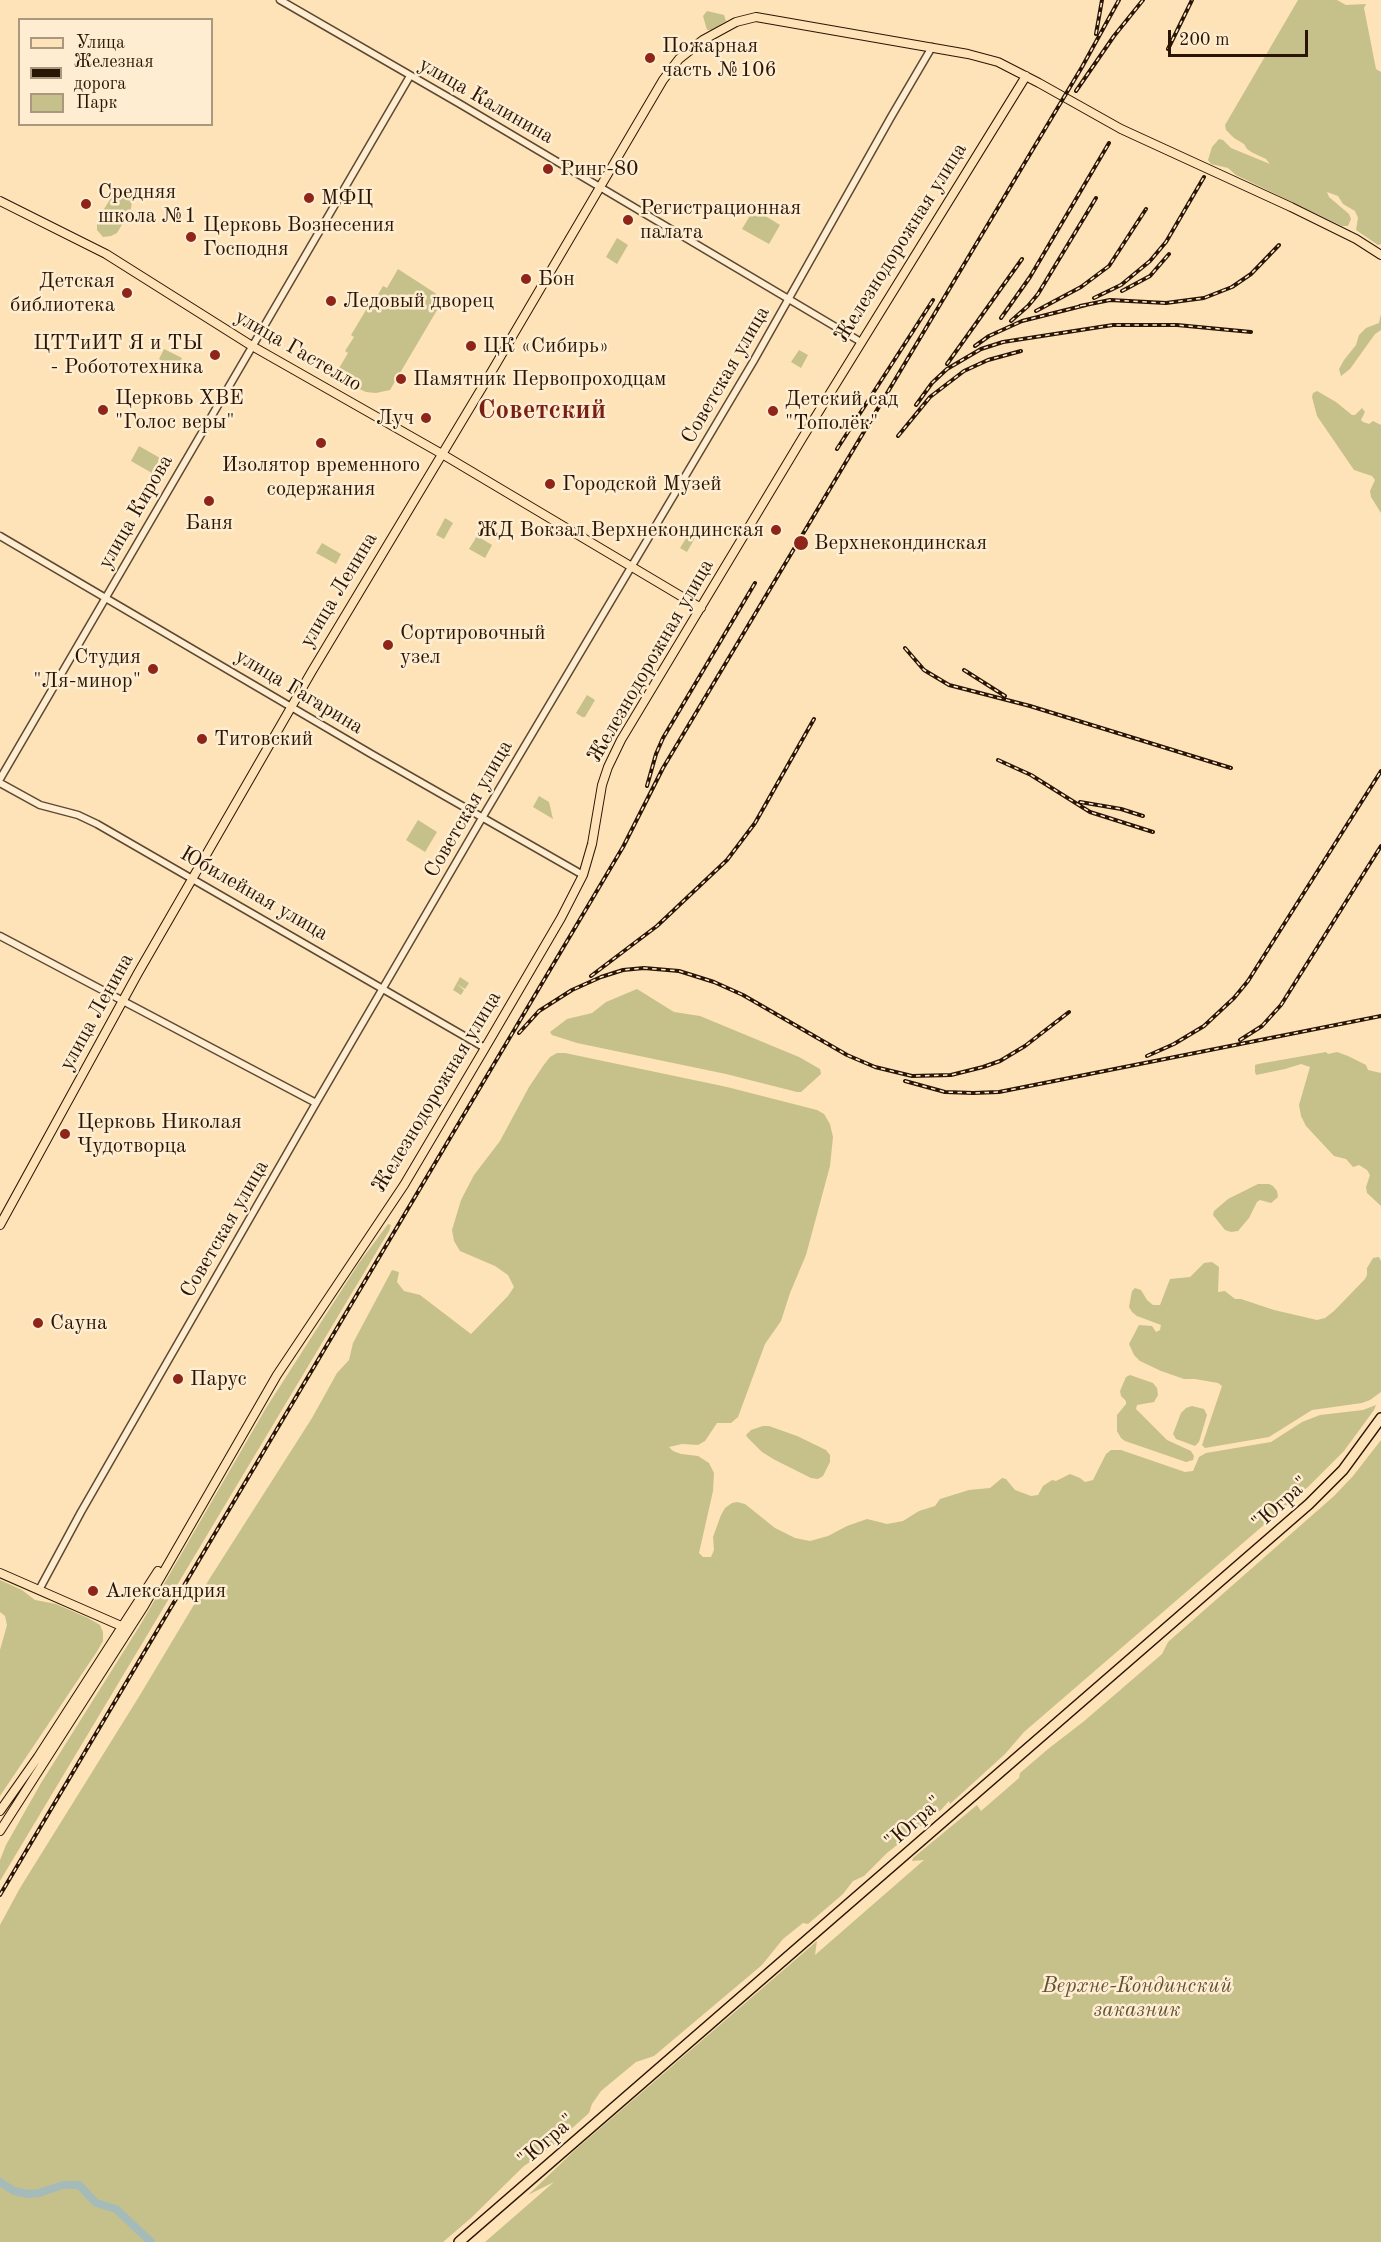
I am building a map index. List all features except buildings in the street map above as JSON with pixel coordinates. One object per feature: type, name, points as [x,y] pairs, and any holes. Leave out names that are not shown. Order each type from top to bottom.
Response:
[{"type":"highway","name":"\"Югра\"","points":[[459,2242],[1309,1504],[1343,1470],[1381,1418]]},
{"type":"main road","name":"улица Ленина","points":[[0,1225],[192,877],[675,63],[720,30],[736,22],[756,17],[932,47]]},
{"type":"main road","points":[[932,47],[998,62],[1129,134],[1302,212],[1356,239],[1381,255]]},
{"type":"main road","name":"Железнодорожная улица","points":[[126,1628],[278,1375],[404,1185],[556,927],[583,875],[592,844],[599,796],[608,768],[621,741],[861,342],[1026,76]]},
{"type":"main road","name":"улица Гастелло","points":[[0,201],[106,254],[252,346],[442,454],[701,608]]},
{"type":"main road","name":"Железнодорожная улица","points":[[126,1628],[136,1607],[191,1523]]},
{"type":"main road","points":[[0,1572],[126,1628]]},
{"type":"main road","points":[[96,1614],[123,1618],[136,1607]]},
{"type":"main road","points":[[96,1614],[114,1629],[112,1646]]},
{"type":"main road","points":[[0,1811],[126,1628]]},
{"type":"main road","points":[[0,1831],[126,1628]]},
{"type":"street","name":"улица Калинина","points":[[280,0],[861,342]]},
{"type":"street","name":"Советская улица","points":[[39,1590],[76,1521],[316,1103],[789,299],[932,47]]},
{"type":"street","name":"улица Кирова","points":[[0,781],[410,75]]},
{"type":"street","name":"улица Гагарина","points":[[0,536],[583,875]]},
{"type":"street","name":"Юбилейная улица","points":[[0,781],[40,805],[88,819],[485,1048]]},
{"type":"street","points":[[0,936],[316,1103]]},
{"type":"green space","points":[[1298,0],[1337,0],[1346,5],[1366,4],[1364,8],[1376,69],[1381,72],[1381,244],[1378,245],[1356,230],[1358,218],[1355,211],[1343,204],[1338,196],[1327,192],[1329,197],[1349,214],[1351,219],[1348,226],[1342,226],[1236,175],[1228,168],[1211,164],[1208,160],[1212,147],[1219,139],[1231,148],[1270,164],[1234,138],[1226,130],[1225,125]]},
{"type":"green space","points":[[707,11],[724,15],[726,21],[712,30],[707,30],[703,16]]},
{"type":"green space","points":[[121,194],[132,201],[131,209],[117,233],[103,237],[97,230],[97,220],[111,198]]},
{"type":"green space","points":[[754,209],[780,225],[769,244],[742,229]]},
{"type":"green space","points":[[617,238],[628,245],[617,264],[606,257]]},
{"type":"green space","points":[[398,269],[435,293],[439,297],[440,305],[390,390],[376,393],[366,392],[355,387],[348,376],[338,370],[348,353],[345,351],[354,337],[351,335],[372,300],[374,301],[383,286],[387,288]]},
{"type":"green space","points":[[1381,314],[1381,330],[1375,334],[1350,369],[1341,376],[1339,369],[1356,345],[1359,335],[1366,328],[1379,323]]},
{"type":"green space","points":[[164,349],[182,358],[176,368],[159,359]]},
{"type":"green space","points":[[799,350],[808,355],[801,368],[791,362]]},
{"type":"green space","points":[[1317,391],[1352,415],[1362,408],[1365,412],[1361,420],[1363,422],[1369,424],[1373,421],[1381,425],[1381,513],[1371,497],[1370,491],[1375,480],[1372,476],[1354,470],[1317,416],[1312,397]]},
{"type":"green space","points":[[139,446],[160,458],[152,473],[131,461]]},
{"type":"green space","points":[[445,518],[453,523],[444,539],[436,535]]},
{"type":"green space","points":[[690,532],[696,536],[687,552],[680,548]]},
{"type":"green space","points":[[477,536],[492,545],[485,558],[469,549]]},
{"type":"green space","points":[[322,543],[341,554],[336,564],[316,553]]},
{"type":"green space","points":[[587,695],[595,700],[585,717],[582,717],[576,713]]},
{"type":"green space","points":[[539,796],[549,802],[553,819],[533,807]]},
{"type":"green space","points":[[418,820],[437,832],[425,852],[406,840]]},
{"type":"green space","points":[[460,977],[469,983],[465,989],[457,984],[464,990],[461,995],[453,990]]},
{"type":"green space","points":[[637,989],[674,1012],[700,1016],[799,1057],[820,1069],[821,1074],[801,1092],[797,1092],[726,1074],[577,1043],[552,1035],[550,1032],[567,1019],[592,1013],[606,1002]]},
{"type":"green space","points":[[1326,1052],[1328,1054],[1337,1052],[1348,1056],[1366,1065],[1368,1070],[1381,1073],[1381,1206],[1367,1193],[1366,1187],[1370,1175],[1367,1170],[1359,1165],[1353,1167],[1346,1159],[1334,1156],[1306,1126],[1299,1105],[1310,1067],[1301,1064],[1256,1075],[1255,1072],[1255,1065],[1258,1064]]},
{"type":"green space","points":[[557,1053],[727,1087],[817,1110],[824,1114],[830,1124],[833,1137],[830,1166],[806,1255],[781,1321],[765,1344],[738,1417],[731,1423],[717,1423],[705,1441],[698,1445],[682,1444],[669,1447],[681,1454],[698,1456],[709,1463],[714,1473],[713,1491],[699,1553],[703,1557],[711,1557],[714,1550],[713,1537],[721,1515],[732,1503],[745,1504],[775,1528],[795,1538],[810,1541],[828,1536],[867,1519],[887,1524],[903,1521],[919,1511],[935,1506],[940,1499],[969,1490],[990,1488],[1002,1478],[1006,1479],[1015,1490],[1031,1496],[1038,1495],[1043,1486],[1052,1480],[1056,1481],[1070,1474],[1085,1482],[1093,1480],[1106,1454],[1111,1450],[1121,1450],[1185,1472],[1193,1471],[1199,1457],[1206,1453],[1271,1442],[1302,1422],[1320,1415],[1363,1410],[1376,1405],[1374,1410],[1344,1451],[1309,1486],[1024,1732],[1005,1754],[950,1804],[949,1801],[887,1853],[864,1876],[853,1881],[843,1894],[808,1924],[803,1923],[783,1939],[762,1965],[654,2056],[636,2062],[601,2091],[589,2113],[549,2149],[524,2166],[443,2242],[0,2242],[0,1925],[20,1888],[210,1578],[312,1418],[337,1373],[349,1360],[353,1343],[392,1270],[399,1272],[397,1282],[404,1291],[420,1295],[471,1334],[514,1287],[508,1275],[495,1266],[460,1251],[454,1241],[452,1230],[461,1200],[474,1175],[500,1141],[543,1066],[550,1057]]},
{"type":"green space","points":[[1258,1184],[1273,1186],[1278,1197],[1271,1203],[1260,1200],[1257,1202],[1249,1218],[1238,1231],[1225,1230],[1213,1215],[1214,1211],[1228,1199]]},
{"type":"green space","points":[[388,1224],[391,1225],[389,1231],[0,1881],[0,1860],[6,1845],[41,1783],[139,1627],[266,1408],[359,1263]]},
{"type":"green space","points":[[1379,1257],[1381,1261],[1381,1392],[1362,1403],[1312,1410],[1269,1437],[1205,1448],[1202,1445],[1222,1386],[1218,1383],[1184,1379],[1161,1371],[1140,1361],[1129,1344],[1139,1325],[1152,1326],[1156,1332],[1160,1330],[1161,1325],[1132,1312],[1129,1307],[1132,1291],[1135,1288],[1141,1290],[1153,1305],[1160,1305],[1170,1279],[1190,1277],[1204,1263],[1212,1262],[1219,1267],[1218,1292],[1225,1291],[1235,1299],[1317,1320],[1325,1318],[1334,1311],[1365,1279],[1367,1268],[1373,1258]]},
{"type":"green space","points":[[1130,1375],[1153,1383],[1157,1388],[1158,1395],[1154,1402],[1137,1405],[1136,1409],[1167,1440],[1191,1451],[1194,1456],[1193,1460],[1186,1462],[1121,1438],[1117,1431],[1117,1415],[1126,1401],[1120,1391],[1126,1377]]},
{"type":"green space","points":[[1192,1406],[1204,1409],[1207,1415],[1199,1442],[1195,1446],[1176,1439],[1173,1434],[1181,1413]]},
{"type":"green space","points":[[763,1426],[797,1436],[826,1450],[830,1455],[830,1462],[823,1476],[818,1479],[811,1478],[762,1452],[746,1435],[751,1430]]},
{"type":"green space","name":"Верхне-Кондинский заказник","points":[[1381,1440],[1381,2242],[485,2242],[554,2182],[528,2195],[575,2150],[817,1941],[815,1955],[924,1860],[912,1861],[913,1858],[977,1805],[981,1811],[1019,1778],[1020,1773],[1162,1654],[1168,1642],[1334,1496]]},
{"type":"green space","points":[[0,1580],[22,1590],[35,1600],[56,1604],[100,1625],[103,1641],[0,1796],[0,1650],[7,1625],[5,1616],[0,1612]]},
{"type":"waterway","points":[[0,2182],[14,2191],[28,2194],[63,2185],[79,2185],[96,2203],[116,2209],[151,2242]]},
{"type":"railway","points":[[1096,34],[1102,0]]},
{"type":"railway","points":[[0,1895],[623,847],[663,768],[1082,67],[1119,0]]},
{"type":"railway","points":[[1076,91],[1114,36],[1143,0]]},
{"type":"railway","points":[[1168,49],[1192,0]]},
{"type":"railway","points":[[1001,318],[1030,277],[1109,143]]},
{"type":"railway","points":[[1094,298],[1121,285],[1150,261],[1166,242],[1204,177]]},
{"type":"railway","points":[[1011,321],[1038,294],[1096,198]]},
{"type":"railway","points":[[1036,311],[1081,287],[1109,266],[1146,209]]},
{"type":"railway","points":[[1080,306],[1110,300],[1166,303],[1204,298],[1232,287],[1251,274],[1279,245]]},
{"type":"railway","points":[[1122,291],[1150,276],[1169,254]]},
{"type":"railway","points":[[947,364],[1022,259]]},
{"type":"railway","points":[[837,449],[933,300]]},
{"type":"railway","points":[[975,346],[989,336],[1022,321],[1086,305]]},
{"type":"railway","points":[[916,405],[932,383],[947,369],[981,349],[1003,342],[1113,325],[1177,325],[1251,332]]},
{"type":"railway","points":[[898,436],[930,397],[964,371],[988,360],[1021,351]]},
{"type":"railway","points":[[647,786],[663,738],[755,583]]},
{"type":"railway","points":[[905,648],[924,670],[949,685],[1030,706],[1231,768]]},
{"type":"railway","points":[[964,670],[1005,696]]},
{"type":"railway","points":[[591,976],[657,926],[727,860],[755,823],[814,719]]},
{"type":"railway","points":[[998,760],[1031,775],[1090,812],[1153,832]]},
{"type":"railway","points":[[1147,1056],[1174,1044],[1204,1026],[1234,998],[1248,981],[1381,771]]},
{"type":"railway","points":[[1080,802],[1121,809],[1143,816]]},
{"type":"railway","points":[[1240,1040],[1262,1026],[1281,1005],[1381,846]]},
{"type":"railway","points":[[519,1033],[539,1011],[572,990],[623,970],[644,968],[679,971],[714,982],[743,995],[847,1055],[875,1067],[912,1076],[951,1075],[1000,1061],[1025,1046],[1069,1012]]},
{"type":"railway","points":[[905,1081],[945,1092],[999,1092],[1381,1016]]},
{"type":"place","name":"Пожарная часть №106","points":[[650,58]]},
{"type":"place","name":"Ринг-80","points":[[548,169]]},
{"type":"place","name":"МФЦ","points":[[309,198]]},
{"type":"place","name":"Средняя школа №1","points":[[86,204]]},
{"type":"place","name":"Регистрационная палата","points":[[628,220]]},
{"type":"place","name":"Церковь Вознесения Господня","points":[[191,237]]},
{"type":"place","name":"Бон","points":[[526,279]]},
{"type":"place","name":"Детская библиотека","points":[[127,293]]},
{"type":"place","name":"Ледовый дворец","points":[[331,301]]},
{"type":"place","name":"ЦК «Сибирь»","points":[[471,346]]},
{"type":"place","name":"ЦТТиИТ Я и ТЫ - Робототехника","points":[[215,355]]},
{"type":"place","name":"Памятник Первопроходцам","points":[[401,379]]},
{"type":"place","name":"Церковь ХВЕ \"Голос веры\"","points":[[103,410]]},
{"type":"place","name":"Детский сад \"Тополёк\"","points":[[773,411]]},
{"type":"place","name":"Луч","points":[[426,418]]},
{"type":"place","name":"Изолятор временного содержания","points":[[321,443]]},
{"type":"place","name":"Городской Музей","points":[[550,484]]},
{"type":"place","name":"Баня","points":[[209,501]]},
{"type":"place","name":"ЖД Вокзал Верхнекондинская","points":[[776,530]]},
{"type":"place","name":"Верхнекондинская","points":[[801,543]]},
{"type":"place","name":"Сортировочный узел","points":[[388,645]]},
{"type":"place","name":"Студия \"Ля-минор\"","points":[[153,669]]},
{"type":"place","name":"Титовский","points":[[202,739]]},
{"type":"place","name":"Церковь Николая Чудотворца","points":[[65,1134]]},
{"type":"place","name":"Сауна","points":[[38,1323]]},
{"type":"place","name":"Парус","points":[[178,1379]]},
{"type":"place","name":"Александрия","points":[[93,1591]]},
{"type":"district","name":"Советский","points":[[542,411]]}]
